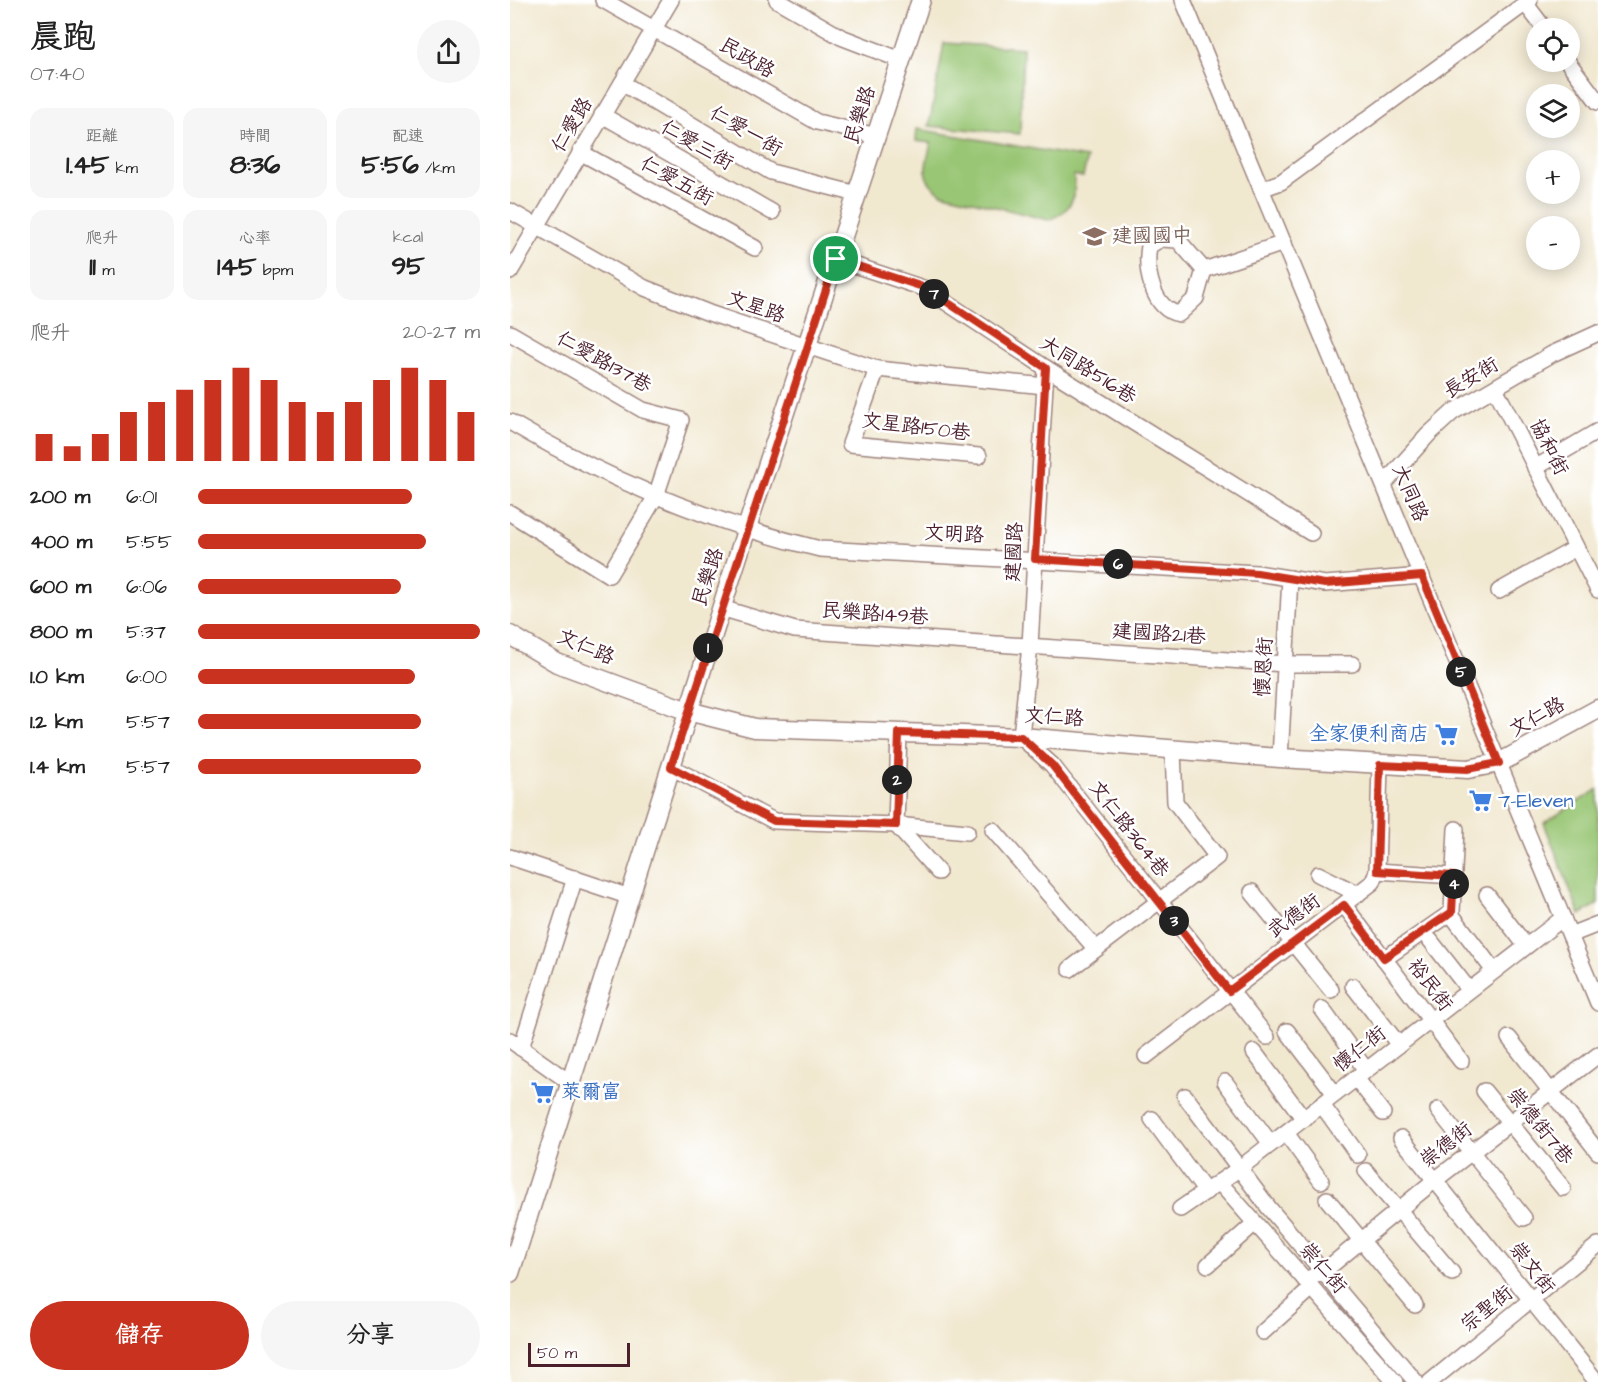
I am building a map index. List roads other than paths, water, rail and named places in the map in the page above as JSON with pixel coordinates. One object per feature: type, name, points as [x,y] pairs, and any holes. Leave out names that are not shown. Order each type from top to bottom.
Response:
[{"type":"main road","name":"民樂路","points":[[510,1273],[572,1084],[721,608],[921,0]]},
{"type":"main road","name":"文仁路","points":[[510,635],[557,663],[688,711],[755,728],[1021,737],[1280,758],[1467,769],[1499,763],[1598,709]]},
{"type":"street","name":"民政路","points":[[603,0],[817,122],[877,136]]},
{"type":"street","name":"仁愛路","points":[[510,272],[670,0]]},
{"type":"street","points":[[777,0],[841,37],[902,60]]},
{"type":"street","name":"大同路","points":[[1183,0],[1598,1003]]},
{"type":"street","points":[[1261,189],[1281,182],[1528,2],[1538,18]]},
{"type":"street","points":[[1576,72],[1598,102]]},
{"type":"street","name":"仁愛一街","points":[[622,83],[771,172],[857,194]]},
{"type":"street","name":"仁愛三街","points":[[602,115],[772,212]]},
{"type":"street","name":"仁愛五街","points":[[580,152],[755,248]]},
{"type":"street","name":"文星路","points":[[510,211],[645,288],[710,313],[877,369],[1045,386]]},
{"type":"street","points":[[1161,239],[1178,240],[1204,270],[1196,298],[1179,314],[1171,313],[1161,302],[1152,284],[1146,264],[1149,246],[1161,239]]},
{"type":"street","points":[[1204,270],[1284,243]]},
{"type":"street","name":"大同路516巷","points":[[836,259],[926,288],[1046,368],[1311,533]]},
{"type":"street","name":"仁愛路137巷","points":[[510,333],[643,410],[681,420],[656,496]]},
{"type":"street","name":"長安街","points":[[1384,484],[1428,435],[1453,412],[1552,354],[1598,333]]},
{"type":"street","name":"建國路","points":[[1021,737],[1030,645],[1046,368]]},
{"type":"street","name":"文星路150巷","points":[[877,369],[850,444],[979,456]]},
{"type":"street","name":"協和街","points":[[1495,388],[1598,590]]},
{"type":"street","name":"文明路","points":[[510,422],[601,472],[656,496],[747,528],[820,549],[1035,559],[1257,573],[1325,584],[1422,576]]},
{"type":"street","points":[[1535,468],[1598,431]]},
{"type":"street","points":[[510,513],[609,575],[656,496]]},
{"type":"street","points":[[1499,591],[1576,548]]},
{"type":"street","name":"懷恩街","points":[[1280,758],[1290,578]]},
{"type":"street","name":"民樂路149巷","points":[[721,608],[795,630],[1030,645]]},
{"type":"street","name":"建國路21巷","points":[[1030,645],[1285,664],[1352,664]]},
{"type":"street","points":[[899,733],[896,825],[938,872]]},
{"type":"street","name":"文仁路364巷","points":[[1021,737],[1052,765],[1267,1037]]},
{"type":"street","points":[[1070,969],[1217,857],[1175,802],[1173,750]]},
{"type":"street","points":[[1380,765],[1377,871],[1454,876]]},
{"type":"street","points":[[671,767],[774,821],[896,825],[967,832]]},
{"type":"street","points":[[1384,958],[1452,912],[1456,829]]},
{"type":"street","points":[[993,830],[1096,949]]},
{"type":"street","points":[[510,856],[630,897]]},
{"type":"street","name":"武德街","points":[[1146,1056],[1373,882],[1377,871]]},
{"type":"street","points":[[1317,874],[1358,894]]},
{"type":"street","points":[[572,1084],[516,1044],[575,878]]},
{"type":"street","points":[[1252,892],[1295,942],[1331,990]]},
{"type":"street","points":[[1487,895],[1526,946]]},
{"type":"street","name":"裕民街","points":[[1344,905],[1461,1061]]},
{"type":"street","points":[[1454,918],[1494,971]]},
{"type":"street","name":"懷仁街","points":[[1180,1209],[1240,1168],[1563,918]]},
{"type":"street","points":[[1570,935],[1598,924]]},
{"type":"street","points":[[1430,940],[1469,990]]},
{"type":"street","points":[[1353,986],[1399,1045]]},
{"type":"street","points":[[1322,1009],[1383,1113]]},
{"type":"street","points":[[1287,1031],[1335,1094]]},
{"type":"street","points":[[1509,1038],[1598,1152]]},
{"type":"street","points":[[1254,1052],[1304,1119]]},
{"type":"street","name":"崇德街","points":[[1263,1332],[1323,1272],[1436,1180],[1598,1055]]},
{"type":"street","points":[[1225,1082],[1270,1144]]},
{"type":"street","name":"崇德街7巷","points":[[1484,1091],[1563,1188]]},
{"type":"street","points":[[1185,1096],[1269,1208],[1416,1382]]},
{"type":"street","points":[[1322,1105],[1358,1155]]},
{"type":"street","points":[[1438,1110],[1524,1218]]},
{"type":"street","points":[[1152,1119],[1206,1192]]},
{"type":"street","points":[[1286,1133],[1321,1181]]},
{"type":"street","name":"崇文街","points":[[1401,1138],[1595,1380]]},
{"type":"street","points":[[1366,1171],[1452,1273]]},
{"type":"street","name":"崇仁街","points":[[1220,1182],[1395,1382]]},
{"type":"street","points":[[1327,1199],[1415,1305]]},
{"type":"street","points":[[1208,1265],[1256,1224]]},
{"type":"street","name":"宗聖街","points":[[1430,1382],[1598,1245]]},
{"type":"place","name":"建國國中","points":[[1094,236]]},
{"type":"place","name":"全家便利商店","points":[[1447,734]]},
{"type":"place","name":"7-Eleven","points":[[1480,801]]},
{"type":"place","name":"萊爾富","points":[[543,1092]]}]
